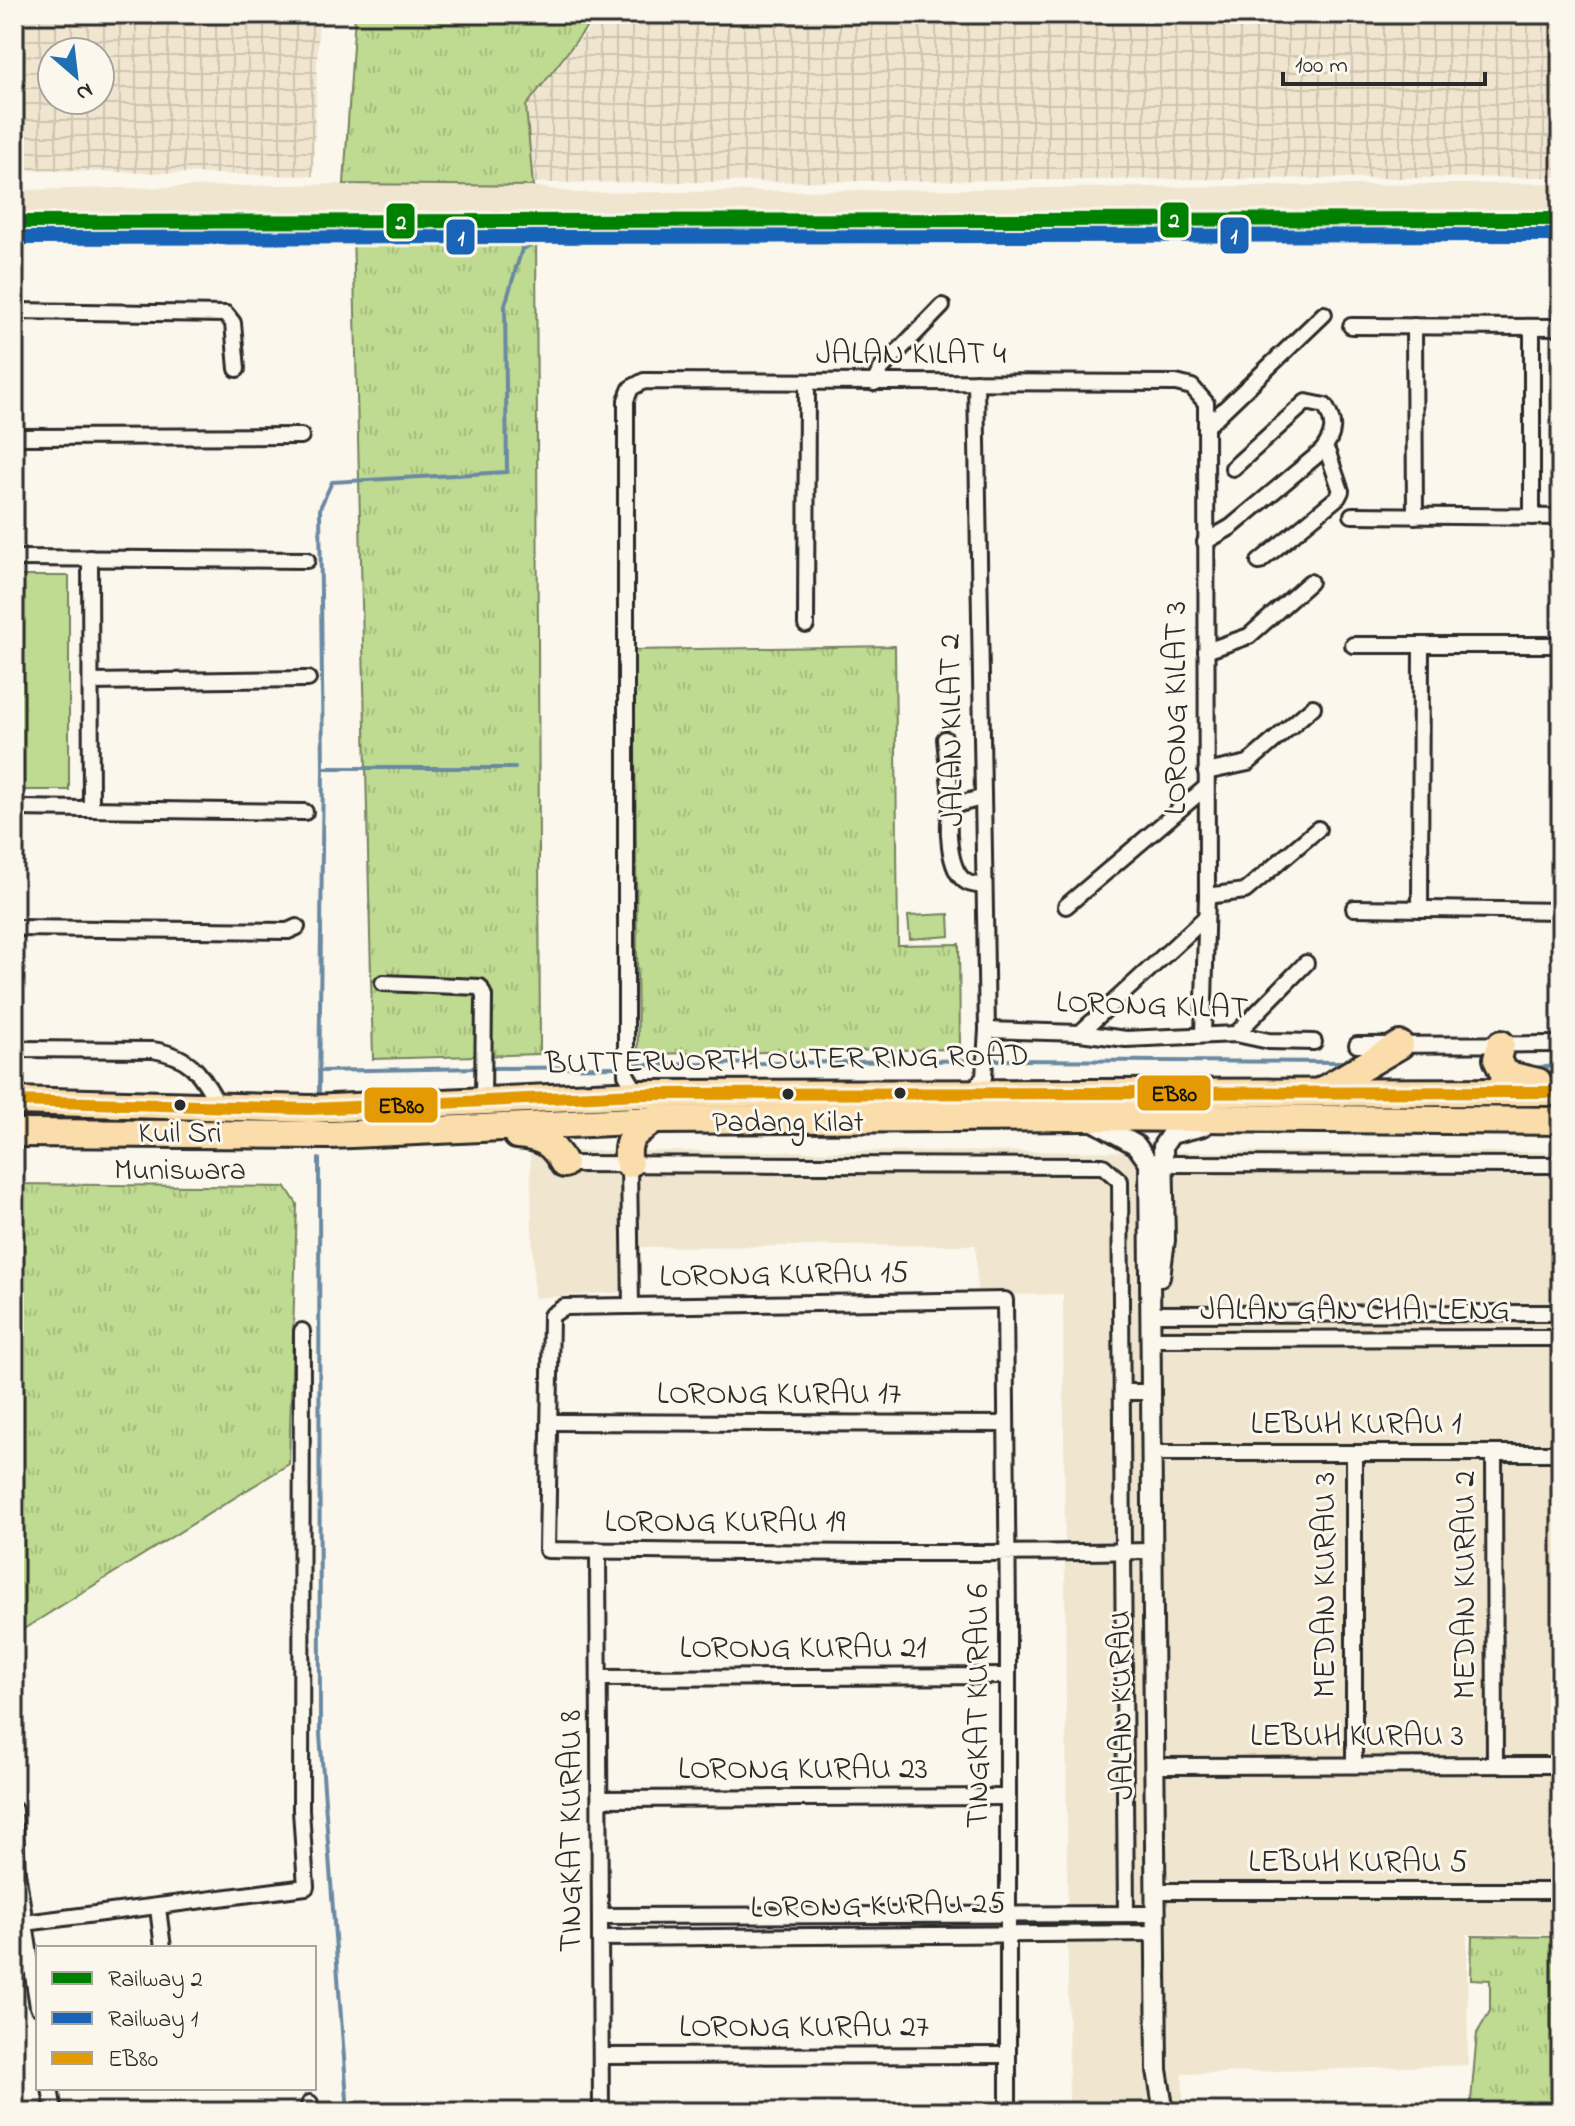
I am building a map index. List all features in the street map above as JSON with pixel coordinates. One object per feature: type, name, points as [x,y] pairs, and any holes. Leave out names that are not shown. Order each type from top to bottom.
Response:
[{"type":"highway","points":[[1501,1044],[1497,1059],[1504,1074],[1561,1090]]},
{"type":"highway","points":[[1319,1092],[1400,1045]]},
{"type":"highway","name":"BUTTERWORTH OUTER RING ROAD","points":[[14,1101],[310,1109],[483,1102],[602,1095],[630,1072],[984,1076],[1319,1092],[1561,1090]]},
{"type":"highway","name":"BUTTERWORTH OUTER RING ROAD","points":[[14,1133],[330,1135],[654,1120],[1087,1117],[1561,1121]]},
{"type":"highway","points":[[629,1164],[629,1139],[654,1120]]},
{"type":"highway","points":[[466,1129],[542,1138],[553,1144],[564,1164]]},
{"type":"street","points":[[874,383],[881,369],[942,306]]},
{"type":"street","points":[[14,311],[226,314],[233,323],[237,369]]},
{"type":"street","points":[[1206,427],[1324,314]]},
{"type":"street","points":[[1351,326],[1561,327]]},
{"type":"street","points":[[1414,326],[1415,516]]},
{"type":"street","points":[[1532,327],[1532,517]]},
{"type":"street","name":"JALAN KILAT 4","points":[[630,1072],[626,400],[631,388],[644,381],[1176,383],[1192,387]]},
{"type":"street","name":"JALAN KILAT 2","points":[[976,382],[987,1030],[984,1076]]},
{"type":"street","points":[[806,625],[807,383]]},
{"type":"street","name":"LORONG KILAT 3","points":[[1192,387],[1206,403],[1207,896],[1203,1035]]},
{"type":"street","points":[[1205,542],[1231,527],[1322,451],[1332,437],[1332,417],[1325,406],[1314,401],[1306,402],[1233,468]]},
{"type":"street","points":[[14,437],[301,436]]},
{"type":"street","points":[[1259,562],[1338,497],[1341,491],[1328,453],[1322,451]]},
{"type":"street","points":[[1352,515],[1561,517]]},
{"type":"street","points":[[14,558],[307,560]]},
{"type":"street","points":[[90,558],[91,809]]},
{"type":"street","points":[[1206,651],[1249,636],[1310,582]]},
{"type":"street","points":[[1353,645],[1561,645]]},
{"type":"street","points":[[1420,909],[1421,645]]},
{"type":"street","points":[[91,682],[308,679]]},
{"type":"street","points":[[1206,772],[1248,763],[1313,707]]},
{"type":"street","points":[[945,739],[952,806],[948,817],[954,865],[963,880],[984,886]]},
{"type":"street","points":[[1066,906],[1205,788]]},
{"type":"street","points":[[952,806],[981,798]]},
{"type":"street","points":[[14,808],[305,812]]},
{"type":"street","points":[[1207,896],[1245,891],[1318,829]]},
{"type":"street","points":[[1354,908],[1561,911]]},
{"type":"street","points":[[1080,1033],[1206,917]]},
{"type":"street","points":[[14,928],[288,931],[297,927]]},
{"type":"street","points":[[1236,1034],[1306,963]]},
{"type":"street","points":[[383,983],[480,987],[484,996],[483,1102]]},
{"type":"street","name":"LORONG KILAT","points":[[987,1030],[1080,1033],[1126,1039],[1236,1034],[1269,1041],[1314,1042]]},
{"type":"street","points":[[1357,1045],[1561,1044]]},
{"type":"street","points":[[14,1049],[153,1050],[176,1054],[195,1067],[220,1107]]},
{"type":"street","name":"JALAN KURAU","points":[[1087,1117],[1136,1145],[1149,1163],[1157,2070],[1164,2112]]},
{"type":"street","name":"JALAN KURAU","points":[[1150,1305],[1160,1279],[1165,1240],[1163,1146],[1171,1134],[1233,1120]]},
{"type":"street","points":[[564,1164],[629,1164],[631,1306]]},
{"type":"street","name":"JALAN KURAU","points":[[629,1164],[1103,1166],[1120,1181],[1126,1914]]},
{"type":"street","points":[[1162,1164],[1561,1165]]},
{"type":"street","name":"LORONG KURAU 15","points":[[564,1307],[1005,1300]]},
{"type":"street","name":"TINGKAT KURAU 6","points":[[1005,1300],[1008,2112]]},
{"type":"street","name":"JALAN GAN CHAI LENG","points":[[1150,1305],[1561,1313]]},
{"type":"street","name":"LORONG KURAU 19","points":[[564,1307],[551,1316],[552,1422],[547,1550],[1152,1551]]},
{"type":"street","points":[[25,1923],[306,1887],[301,1810],[302,1331]]},
{"type":"street","name":"JALAN GAN CHAI LENG","points":[[1150,1339],[1561,1338]]},
{"type":"street","points":[[1122,1392],[1150,1392]]},
{"type":"street","name":"LORONG KURAU 17","points":[[552,1422],[1006,1424]]},
{"type":"street","name":"LEBUH KURAU 1","points":[[1151,1453],[1561,1453]]},
{"type":"street","name":"MEDAN KURAU 3","points":[[1354,1453],[1354,1765]]},
{"type":"street","name":"MEDAN KURAU 2","points":[[1494,1453],[1495,1765]]},
{"type":"street","name":"TINGKAT KURAU 8","points":[[598,1550],[601,2112]]},
{"type":"street","name":"LORONG KURAU 21","points":[[599,1678],[1007,1676]]},
{"type":"street","name":"LEBUH KURAU 3","points":[[1154,1766],[1561,1765]]},
{"type":"street","name":"LORONG KURAU 23","points":[[600,1799],[1007,1797]]},
{"type":"street","points":[[14,1810],[17,1872],[36,1994]]},
{"type":"street","name":"LEBUH KURAU 5","points":[[1155,1891],[1561,1891]]},
{"type":"street","points":[[158,1908],[163,1946]]},
{"type":"street","name":"LORONG KURAU 25","points":[[600,1916],[1126,1914],[1155,1923]]},
{"type":"street","name":"LORONG KURAU 25","points":[[600,1938],[1008,1934],[1155,1923]]},
{"type":"street","name":"LORONG KURAU 27","points":[[601,2056],[1008,2055]]},
{"type":"street","points":[[50,2090],[54,2112]]},
{"type":"shaded area","points":[[14,14],[319,14],[313,176],[14,170]]},
{"type":"shaded area","points":[[601,14],[1561,14],[1561,177],[531,183],[526,106]]},
{"type":"shaded area","points":[[1561,183],[1561,234],[522,242],[14,236],[14,190],[344,184],[533,186],[575,193]]},
{"type":"shaded area","points":[[530,1151],[1561,1152],[1561,1934],[1467,1934],[1468,2065],[1182,2074],[1184,2112],[1069,2112],[1063,1294],[977,1295],[976,1245],[638,1247],[636,1291],[534,1298]]},
{"type":"green space","points":[[355,14],[597,14],[526,106],[533,186],[344,184]]},
{"type":"green space","points":[[353,229],[536,231],[540,1054],[373,1059]]},
{"type":"green space","points":[[14,576],[69,576],[69,790],[14,790]]},
{"type":"green space","points":[[895,646],[898,945],[959,944],[960,1049],[638,1054],[634,650]]},
{"type":"green space","points":[[949,914],[950,936],[910,939],[908,916]]},
{"type":"green space","points":[[14,1184],[286,1187],[297,1204],[289,1464],[14,1635]]},
{"type":"green space","points":[[1472,1936],[1561,1937],[1561,2112],[1470,2112],[1477,2033],[1490,2011],[1490,1980],[1471,1979]]},
{"type":"waterway","points":[[14,233],[52,241],[106,243],[242,242],[305,235],[521,242],[522,249]]},
{"type":"waterway","points":[[319,1092],[323,768],[320,508],[332,482],[507,472],[505,305],[522,249],[563,234]]},
{"type":"waterway","points":[[323,768],[515,768]]},
{"type":"waterway","points":[[631,1065],[995,1060],[1344,1062]]},
{"type":"waterway","points":[[1528,1068],[1561,1066]]},
{"type":"waterway","points":[[487,1068],[622,1067]]},
{"type":"waterway","points":[[319,1071],[478,1068]]},
{"type":"waterway","points":[[319,1159],[320,1734],[348,2112]]},
{"type":"rail line","name":"2","points":[[14,222],[1561,219]]},
{"type":"rail line","name":"1","points":[[14,238],[1561,235]]},
{"type":"transit line","name":"EB80","points":[[14,1101],[310,1109],[638,1094],[1561,1092]]},
{"type":"place","name":"Padang Kilat","points":[[788,1094]]},
{"type":"place","name":"Kuil Sri Muniswara","points":[[180,1105]]}]
